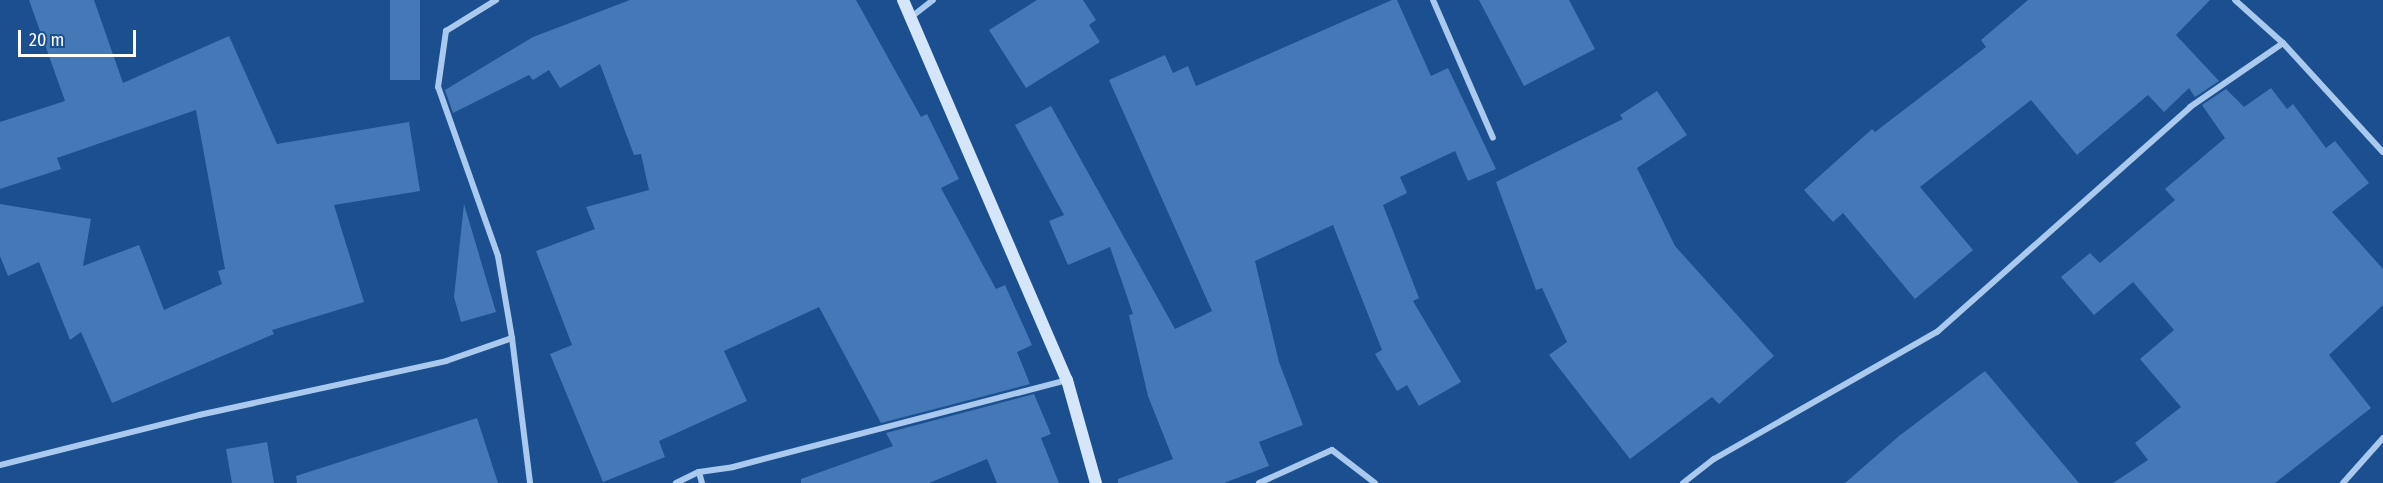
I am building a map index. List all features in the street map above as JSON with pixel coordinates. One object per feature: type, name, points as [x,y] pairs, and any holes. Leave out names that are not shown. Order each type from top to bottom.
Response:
[{"type":"street","points":[[496,0],[446,31],[438,87],[498,256],[512,338],[530,483]]},
{"type":"street","points":[[903,0],[1067,380],[1096,483]]},
{"type":"street","points":[[910,18],[933,0]]},
{"type":"street","points":[[1433,0],[1493,138]]},
{"type":"street","points":[[2235,0],[2283,43],[2383,152]]},
{"type":"street","points":[[1683,483],[1714,459],[1937,332],[2190,107],[2283,43]]},
{"type":"street","points":[[0,465],[199,415],[446,361],[512,338]]},
{"type":"street","points":[[676,483],[699,472],[733,467],[1067,380]]},
{"type":"street","points":[[2343,483],[2383,438]]},
{"type":"street","points":[[1259,483],[1332,450],[1375,483]]},
{"type":"street","points":[[699,472],[702,483]]},
{"type":"building","points":[[29,0],[94,0],[123,83],[229,36],[277,144],[409,122],[420,191],[334,205],[364,302],[272,330],[274,334],[112,403],[81,332],[70,340],[39,262],[8,276],[0,256],[0,204],[91,219],[83,266],[139,245],[164,310],[222,284],[218,271],[225,269],[196,110],[57,158],[61,169],[0,189],[0,122],[65,101]]},
{"type":"building","points":[[390,0],[420,0],[420,80],[390,80]]},
{"type":"building","points":[[630,0],[856,0],[921,117],[927,114],[959,179],[941,188],[996,289],[1005,285],[1032,345],[1017,352],[1030,384],[881,423],[819,307],[724,351],[747,401],[659,441],[665,457],[603,482],[550,354],[572,345],[536,251],[595,229],[586,207],[649,190],[641,154],[634,155],[600,64],[560,88],[549,70],[533,80],[529,75],[453,113],[445,90],[533,37]]},
{"type":"building","points":[[1037,0],[1083,0],[1096,20],[1089,25],[1100,42],[1026,88],[989,30]]},
{"type":"building","points":[[1392,0],[1397,0],[1431,76],[1448,68],[1496,169],[1468,181],[1455,151],[1400,177],[1407,193],[1383,205],[1419,298],[1413,301],[1461,382],[1419,406],[1407,385],[1397,391],[1375,354],[1382,350],[1333,225],[1255,261],[1279,362],[1303,425],[1259,442],[1269,466],[1224,483],[1118,483],[1118,479],[1173,459],[1148,396],[1129,315],[1133,314],[1110,247],[1068,265],[1049,221],[1064,215],[1015,125],[1051,106],[1175,329],[1212,311],[1109,80],[1165,55],[1173,73],[1188,66],[1196,86]]},
{"type":"building","points":[[1479,0],[1569,0],[1595,49],[1524,86]]},
{"type":"building","points":[[2028,0],[2210,0],[2176,35],[2219,81],[2195,97],[2189,88],[2164,112],[2148,95],[2077,155],[2031,100],[1920,187],[1973,250],[1915,299],[1843,213],[1833,222],[1804,190],[1872,129],[1875,132],[1986,47],[1981,40]]},
{"type":"building","points":[[2271,88],[2287,109],[2293,104],[2326,148],[2335,141],[2369,183],[2332,212],[2383,269],[2383,305],[2329,355],[2371,408],[2275,483],[2113,483],[2148,460],[2135,443],[2181,407],[2140,359],[2174,330],[2133,282],[2094,315],[2061,277],[2090,253],[2100,263],[2175,200],[2165,189],[2225,138],[2202,105],[2226,89],[2244,107]]},
{"type":"building","points":[[1657,91],[1687,135],[1637,168],[1675,246],[1774,356],[1719,404],[1712,397],[1630,459],[1549,355],[1567,342],[1542,288],[1536,290],[1496,182],[1623,119],[1620,115]]},
{"type":"building","points":[[464,204],[496,312],[461,322],[454,297]]},
{"type":"building","points":[[1985,371],[2079,483],[1845,483],[1899,436]]},
{"type":"building","points":[[1034,394],[1051,434],[1041,438],[1059,483],[997,483],[987,459],[929,483],[801,483],[801,479],[893,446],[886,433]]},
{"type":"building","points":[[477,418],[498,483],[297,483],[296,476]]},
{"type":"building","points":[[267,442],[274,483],[232,483],[226,449]]}]
